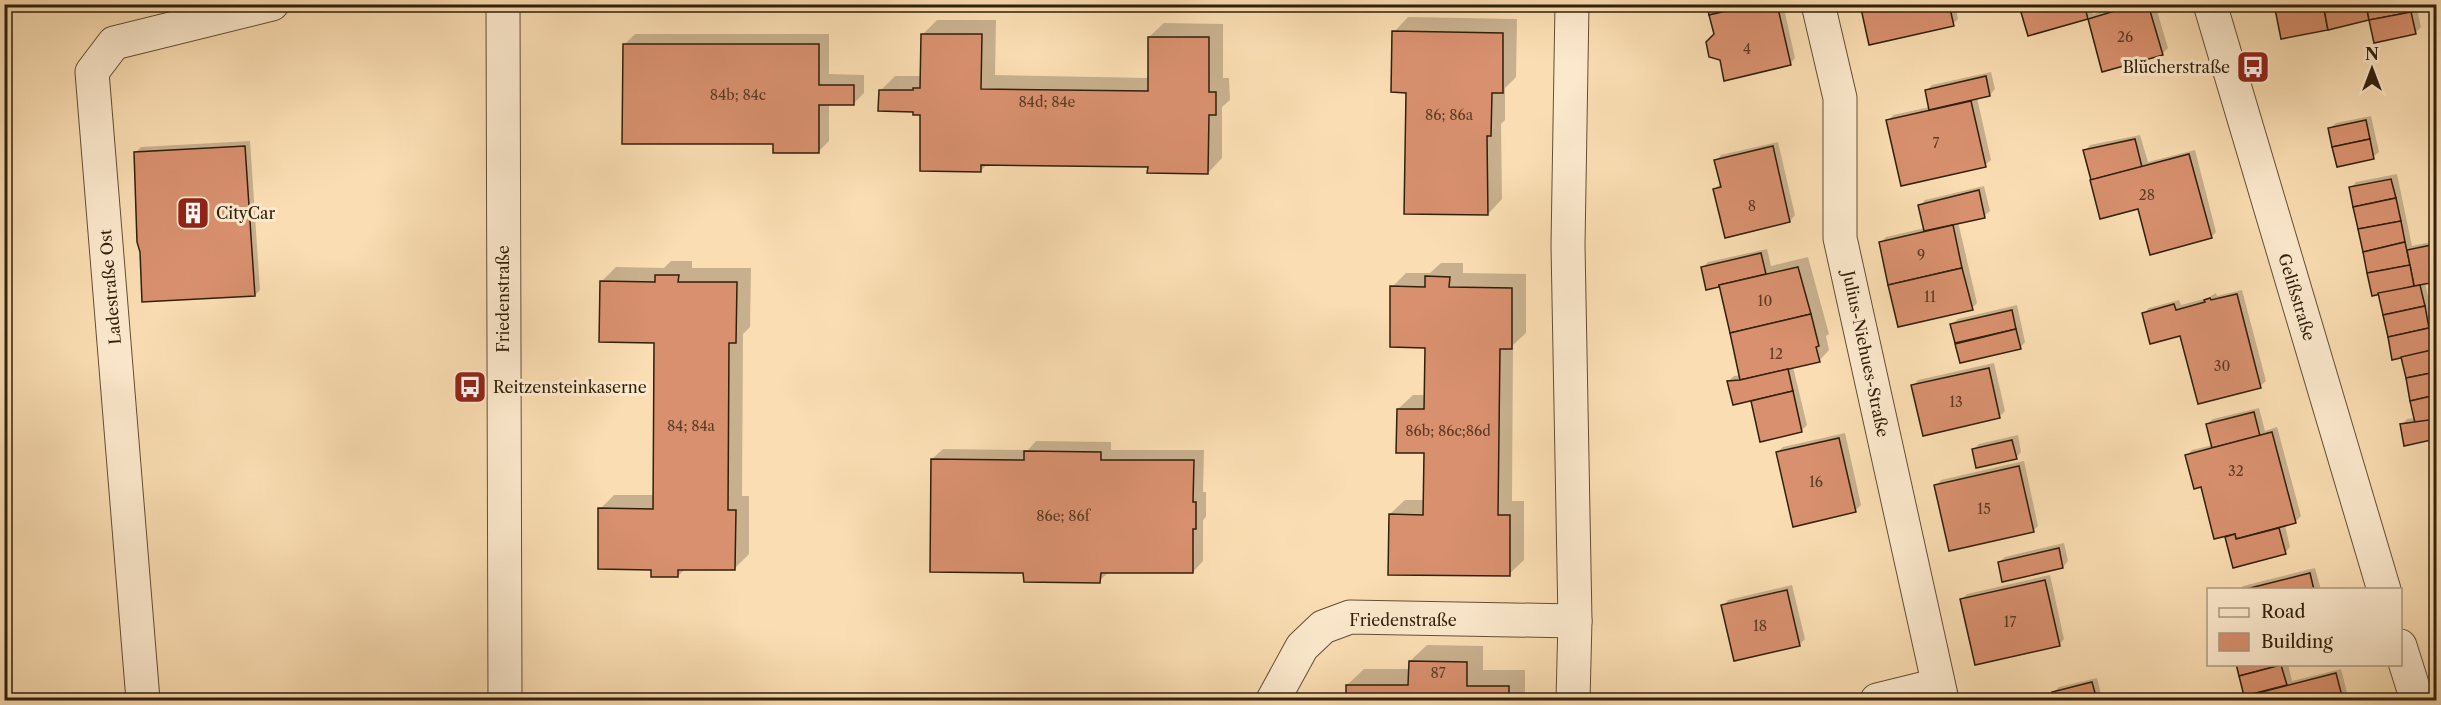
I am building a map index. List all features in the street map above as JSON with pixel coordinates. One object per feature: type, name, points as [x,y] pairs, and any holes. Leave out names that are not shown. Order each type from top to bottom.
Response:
[{"type":"street","name":"Ladestraße Ost","points":[[143,700],[92,72],[114,43],[272,4]]},
{"type":"street","name":"Friedenstraße","points":[[503,4],[505,700]]},
{"type":"street","points":[[1572,4],[1568,245],[1575,621],[1573,700]]},
{"type":"street","name":"Julius-Niehues-Straße","points":[[1818,4],[1840,98],[1840,238],[1940,693]]},
{"type":"street","name":"Gelißstraße","points":[[2210,4],[2383,588]]},
{"type":"street","name":"Friedenstraße","points":[[1273,700],[1302,647],[1323,627],[1350,617],[1575,621]]},
{"type":"street","points":[[2402,652],[2417,700]]},
{"type":"street","points":[[1877,700],[1940,693]]},
{"type":"building","points":[[1707,4],[1757,4],[1709,15]]},
{"type":"building","points":[[1757,4],[1777,4],[1791,65],[1724,81],[1720,60],[1709,57],[1706,42],[1714,34],[1709,15]]},
{"type":"building","points":[[1860,4],[1949,4],[1954,26],[1869,45]]},
{"type":"building","points":[[2035,4],[2084,4],[2088,19],[2028,36],[2020,9]]},
{"type":"building","points":[[2138,4],[2148,4],[2163,55],[2102,72],[2088,19]]},
{"type":"building","points":[[2274,4],[2323,4],[2328,30],[2281,39]]},
{"type":"building","points":[[2323,4],[2366,4],[2369,20],[2328,30]]},
{"type":"building","points":[[2366,4],[2410,4],[2411,12],[2369,20]]},
{"type":"building","points":[[2410,4],[2436,4],[2436,6],[2411,12]]},
{"type":"building","points":[[2411,12],[2416,34],[2374,43],[2369,20]]},
{"type":"building","points":[[1392,31],[1503,33],[1503,93],[1492,93],[1491,136],[1487,136],[1488,215],[1404,214],[1406,93],[1391,92]]},
{"type":"building","points":[[921,34],[982,34],[981,89],[1148,91],[1148,37],[1209,37],[1209,92],[1216,92],[1216,115],[1209,115],[1208,174],[1147,173],[1148,167],[981,165],[981,172],[920,171],[920,115],[913,115],[913,112],[878,111],[879,90],[920,88]]},
{"type":"building","points":[[623,44],[819,44],[819,85],[854,85],[854,105],[819,105],[819,153],[773,153],[773,144],[622,144]]},
{"type":"building","points":[[1986,76],[1990,96],[1929,110],[1925,90]]},
{"type":"building","points":[[1971,101],[1986,167],[1901,186],[1886,120]]},
{"type":"building","points":[[2366,120],[2370,139],[2332,147],[2328,128]]},
{"type":"building","points":[[2135,139],[2142,167],[2091,180],[2083,150]]},
{"type":"building","points":[[2370,139],[2374,159],[2337,167],[2332,147]]},
{"type":"building","name":"CityCar","points":[[245,146],[255,296],[142,302],[134,152]]},
{"type":"building","points":[[1773,146],[1790,222],[1725,238],[1713,189],[1721,187],[1714,160]]},
{"type":"building","points":[[2189,154],[2212,238],[2150,255],[2138,209],[2100,219],[2090,180]]},
{"type":"building","points":[[2391,179],[2396,198],[2353,207],[2349,187]]},
{"type":"building","points":[[1979,190],[1985,218],[1924,231],[1918,205]]},
{"type":"building","points":[[2396,198],[2401,221],[2358,229],[2353,207]]},
{"type":"building","points":[[2401,221],[2405,242],[2363,252],[2358,229]]},
{"type":"building","points":[[1953,225],[1962,268],[1888,285],[1879,242]]},
{"type":"building","points":[[2405,242],[2410,265],[2367,273],[2363,252]]},
{"type":"building","points":[[2436,244],[2436,282],[2414,286],[2407,250]]},
{"type":"building","points":[[1761,253],[1766,274],[1706,290],[1701,267]]},
{"type":"building","points":[[2410,265],[2414,286],[2372,296],[2367,273]]},
{"type":"building","points":[[1798,267],[1811,314],[1730,333],[1719,285]]},
{"type":"building","points":[[1962,268],[1973,310],[1898,327],[1888,285]]},
{"type":"building","points":[[655,275],[679,275],[678,282],[737,282],[736,343],[729,343],[728,510],[736,510],[735,570],[678,570],[678,577],[651,577],[651,570],[598,569],[598,508],[653,509],[654,343],[599,342],[600,281],[655,282]]},
{"type":"building","points":[[1425,276],[1450,277],[1449,287],[1512,288],[1512,349],[1500,349],[1498,515],[1510,515],[1510,576],[1388,575],[1389,514],[1423,515],[1424,453],[1396,453],[1397,409],[1424,409],[1425,348],[1390,347],[1390,286],[1425,287]]},
{"type":"building","points":[[2420,285],[2425,306],[2383,315],[2378,293]]},
{"type":"building","points":[[2237,294],[2261,388],[2198,404],[2180,336],[2150,344],[2142,313],[2174,304],[2176,310],[2205,302],[2204,300],[2210,298],[2211,300]]},
{"type":"building","points":[[2425,306],[2429,328],[2388,337],[2383,315]]},
{"type":"building","points":[[2012,310],[2016,329],[1955,343],[1950,324]]},
{"type":"building","points":[[1811,314],[1819,346],[1816,347],[1820,362],[1740,380],[1730,333]]},
{"type":"building","points":[[2429,328],[2434,350],[2392,360],[2388,337]]},
{"type":"building","points":[[2016,329],[2021,349],[1960,363],[1955,344]]},
{"type":"building","points":[[2436,349],[2436,372],[2406,378],[2401,357]]},
{"type":"building","points":[[1989,368],[2000,418],[1923,436],[1911,385]]},
{"type":"building","points":[[1788,369],[1793,391],[1733,405],[1727,381]]},
{"type":"building","points":[[2436,372],[2436,395],[2410,401],[2406,378]]},
{"type":"building","points":[[1793,391],[1802,432],[1760,442],[1751,401]]},
{"type":"building","points":[[2436,395],[2436,419],[2415,423],[2410,401]]},
{"type":"building","points":[[2254,412],[2260,436],[2212,448],[2206,424]]},
{"type":"building","points":[[2436,419],[2436,439],[2404,446],[2400,424]]},
{"type":"building","points":[[2272,432],[2296,523],[2236,539],[2235,534],[2214,539],[2201,487],[2194,489],[2185,455]]},
{"type":"building","points":[[1839,438],[1856,512],[1793,527],[1776,452]]},
{"type":"building","points":[[2012,440],[2017,459],[1976,468],[1972,449]]},
{"type":"building","points":[[1024,451],[1101,452],[1101,460],[1194,460],[1193,502],[1196,502],[1196,529],[1193,529],[1193,573],[1101,573],[1100,583],[1024,582],[1023,573],[930,572],[931,459],[1024,460]]},
{"type":"building","points":[[2019,466],[2034,532],[1949,551],[1934,485]]},
{"type":"building","points":[[2279,528],[2286,554],[2233,568],[2225,537],[2235,534],[2236,539]]},
{"type":"building","points":[[2059,548],[2063,568],[2002,582],[1998,562]]},
{"type":"building","points":[[2310,573],[2314,588],[2250,588]]},
{"type":"building","points":[[2045,580],[2060,646],[1975,665],[1960,599]]},
{"type":"building","points":[[1787,590],[1800,646],[1734,661],[1721,605]]},
{"type":"building","points":[[1409,661],[1467,662],[1467,686],[1509,686],[1509,700],[1346,700],[1346,685],[1408,685]]},
{"type":"building","points":[[2236,666],[2277,666],[2239,676]]},
{"type":"building","points":[[2281,666],[2287,685],[2244,696],[2239,676]]},
{"type":"building","points":[[2336,673],[2343,700],[2264,700],[2262,692]]},
{"type":"building","points":[[2092,682],[2097,700],[2054,700],[2052,692]]},
{"type":"building","points":[[2262,692],[2264,700],[2241,700],[2240,698]]},
{"type":"place","name":"Blücherstraße","points":[[2253,67]]},
{"type":"place","name":"CityCar","points":[[193,213]]},
{"type":"place","name":"Reitzensteinkaserne","points":[[470,387]]}]
